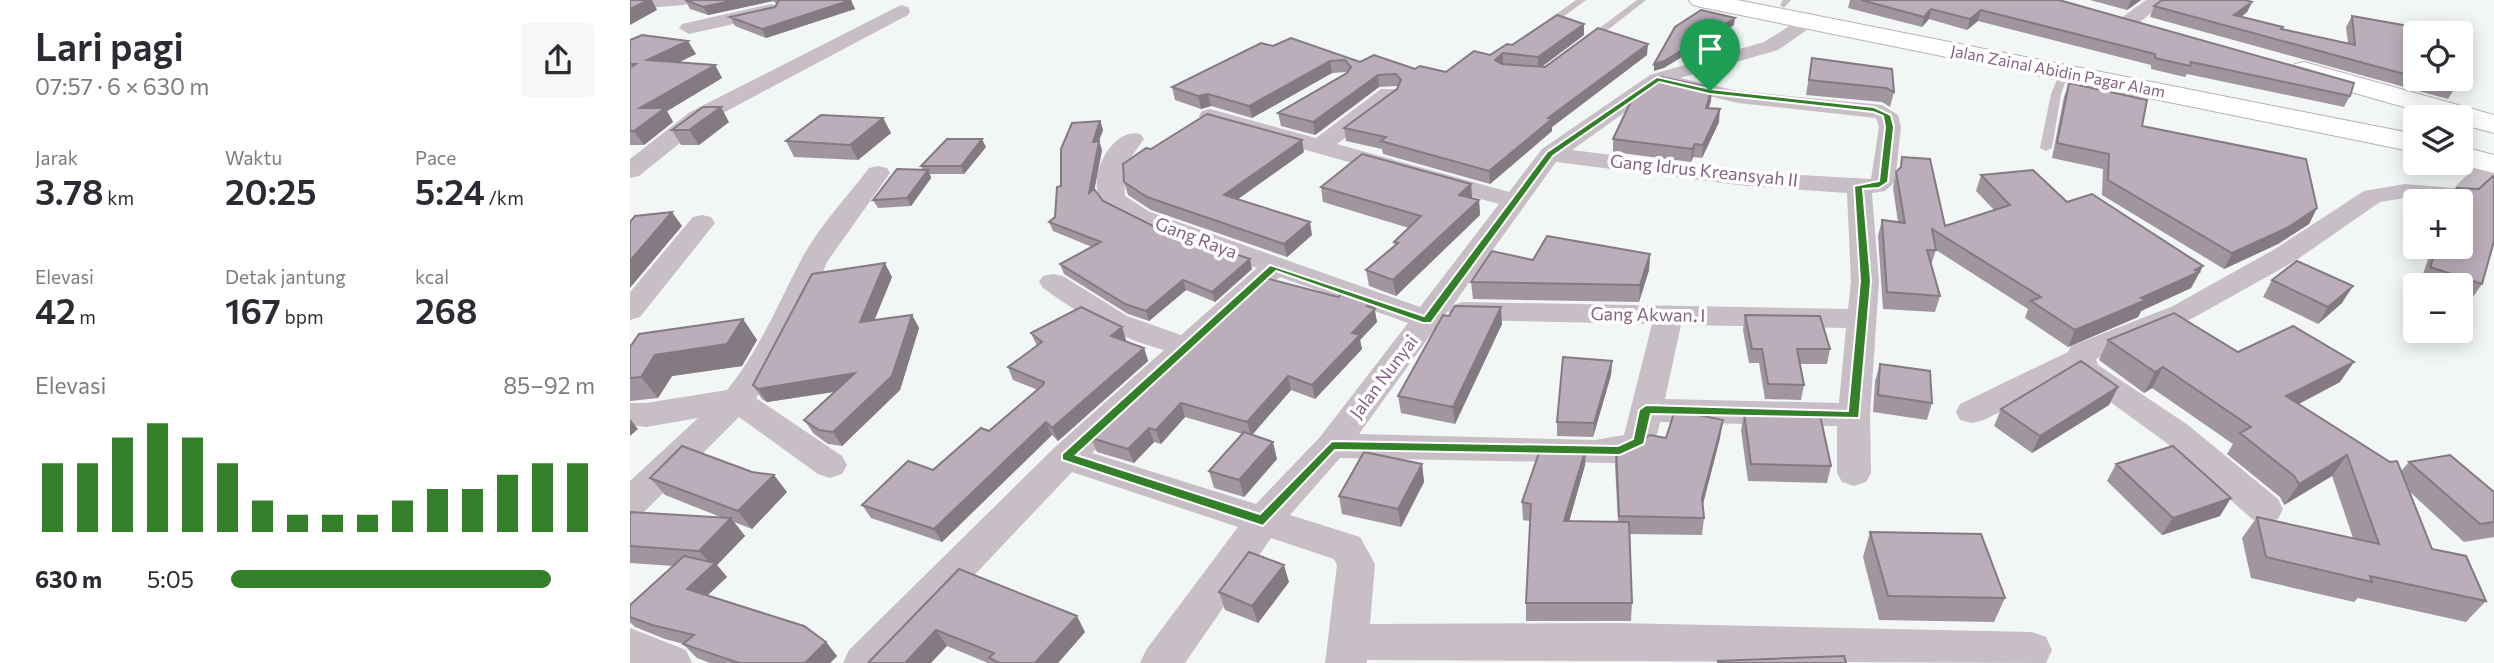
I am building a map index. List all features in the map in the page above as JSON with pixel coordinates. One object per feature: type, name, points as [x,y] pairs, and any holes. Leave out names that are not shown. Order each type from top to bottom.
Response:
[{"type":"main road","name":"Jalan Zainal Abidin Pagar Alam","points":[[1701,0],[1785,6],[2403,128]]},
{"type":"main road","name":"Jalan Zainal Abidin Pagar Alam","points":[[1785,6],[2064,72],[2403,142]]},
{"type":"main road","points":[[2116,18],[2164,32]]},
{"type":"main road","points":[[2278,64],[2494,124]]},
{"type":"main road","points":[[2473,147],[2493,158]]},
{"type":"main road","points":[[2473,156],[2493,158]]},
{"type":"street","points":[[2116,18],[2158,0]]},
{"type":"street","points":[[630,3],[694,4],[689,28]]},
{"type":"street","name":"Jalan Nunyai","points":[[1161,663],[1263,520],[1332,446],[1550,154],[1657,79],[1714,60],[1772,46],[1785,6]]},
{"type":"street","points":[[689,28],[772,9]]},
{"type":"street","points":[[630,171],[698,117],[901,11]]},
{"type":"street","points":[[689,28],[717,35]]},
{"type":"street","points":[[1657,79],[1738,97],[1882,111],[1887,115],[1890,127],[1883,182],[1876,186],[1858,186],[1865,281],[1854,415],[1854,473]]},
{"type":"street","points":[[1319,147],[1389,94]]},
{"type":"street","points":[[1256,127],[1280,114]]},
{"type":"street","points":[[1210,116],[1515,201]]},
{"type":"street","name":"Gang Raya","points":[[1132,139],[1112,159],[1108,183],[1113,200],[1141,217],[1274,267],[1431,315]]},
{"type":"street","name":"Gang Idrus Kreansyah II","points":[[1550,154],[1747,179],[1858,186]]},
{"type":"street","points":[[1972,412],[2080,358],[2082,353],[2183,312],[2216,280],[2285,255],[2373,195],[2405,191],[2460,196],[2493,158]]},
{"type":"street","points":[[630,503],[737,400],[762,367],[795,306],[813,262],[878,173]]},
{"type":"street","points":[[630,311],[702,223]]},
{"type":"street","points":[[864,663],[1066,457],[1274,267]]},
{"type":"street","points":[[1053,282],[1111,322],[1145,337],[1188,346]]},
{"type":"street","name":"Gang Akwan. I","points":[[1431,315],[1669,315],[1861,319]]},
{"type":"street","points":[[1332,446],[1595,452],[1629,447],[1639,441],[1669,315]]},
{"type":"street","points":[[2080,358],[2086,371],[2176,433],[2265,509]]},
{"type":"street","points":[[630,414],[646,415],[737,400],[830,465]]},
{"type":"street","points":[[1646,410],[1854,415]]},
{"type":"street","points":[[1066,457],[1347,548],[1356,564],[1346,652],[2032,650]]},
{"type":"street","points":[[630,646],[671,663]]},
{"type":"lane","points":[[1534,34],[1583,0]]},
{"type":"lane","points":[[1575,51],[1642,0]]},
{"type":"lane","points":[[2046,148],[2056,94],[2064,72]]},
{"type":"building","points":[[630,0],[648,0],[630,9]]},
{"type":"building","points":[[685,0],[735,0],[703,7]]},
{"type":"building","points":[[779,0],[851,0],[762,29],[730,17],[775,7]]},
{"type":"building","points":[[1861,0],[2059,0],[2354,83],[2350,96],[2191,62],[2190,66],[2155,58],[2155,54],[1981,10],[1970,19],[1931,9],[1924,17]]},
{"type":"building","points":[[2162,0],[2245,0],[2252,2],[2234,15],[2283,27],[2281,29],[2355,45],[2352,16],[2403,25],[2403,74],[2154,6]]},
{"type":"building","points":[[1701,10],[1735,18],[1664,61],[1654,64],[1675,27]]},
{"type":"building","points":[[1557,15],[1584,24],[1538,57],[1503,53],[1495,60],[1502,64],[1545,67],[1598,28],[1648,44],[1548,118],[1552,119],[1489,171],[1381,141],[1386,137],[1344,128],[1397,89],[1401,80],[1396,74],[1378,75],[1313,122],[1278,113],[1347,73],[1351,67],[1345,60],[1330,61],[1249,106],[1208,94],[1198,96],[1172,87],[1261,43],[1273,46],[1291,38],[1360,62],[1374,55],[1415,69],[1420,66],[1446,72],[1474,51],[1490,55],[1507,44],[1512,45]]},
{"type":"building","points":[[642,35],[688,41],[647,60],[715,65],[640,108],[665,108],[634,131],[630,131],[630,68],[636,64],[630,64],[630,40]]},
{"type":"building","points":[[1812,58],[1892,69],[1894,92],[1886,88],[1809,80]]},
{"type":"building","points":[[1661,77],[1712,88],[1706,108],[1720,109],[1703,145],[1695,144],[1692,149],[1613,139],[1633,97]]},
{"type":"building","points":[[2069,83],[2147,100],[2142,126],[2306,159],[2317,208],[2287,228],[2232,253],[2108,180],[2109,154],[2057,143]]},
{"type":"building","points":[[703,107],[721,107],[689,130],[672,130]]},
{"type":"building","points":[[1207,114],[1302,140],[1224,195],[1310,222],[1284,244],[1147,197],[1124,182],[1123,164]]},
{"type":"building","points":[[821,115],[883,118],[850,145],[786,141]]},
{"type":"building","points":[[1100,121],[1093,142],[1099,141],[1089,193],[1094,189],[1103,201],[1157,228],[1250,259],[1212,292],[1183,280],[1146,311],[1125,304],[1060,264],[1101,242],[1049,222],[1055,217],[1057,187],[1061,186],[1061,149],[1072,123]]},
{"type":"building","points":[[947,139],[982,139],[961,166],[921,166]]},
{"type":"building","points":[[1362,154],[1471,184],[1459,195],[1479,200],[1393,280],[1366,270],[1398,243],[1394,242],[1421,216],[1321,187]]},
{"type":"building","points":[[1902,157],[1930,159],[1945,226],[2010,205],[1981,175],[2033,170],[2067,202],[2092,194],[2203,266],[2195,270],[2199,272],[2141,298],[2146,300],[2075,330],[2031,301],[2041,297],[1932,229],[1936,250],[1927,250],[1940,296],[1887,292],[1882,220],[1905,223],[1896,172],[1901,167]]},
{"type":"building","points":[[897,169],[928,170],[907,198],[873,200]]},
{"type":"building","points":[[2494,176],[2494,241],[2482,284],[2473,281],[2473,273],[2448,273],[2430,267],[2433,259],[2473,259],[2473,189],[2457,189],[2457,188],[2479,189]]},
{"type":"building","points":[[672,212],[630,261],[630,222],[635,216]]},
{"type":"building","points":[[1547,236],[1650,254],[1640,285],[1471,282],[1492,251],[1533,260]]},
{"type":"building","points":[[2297,261],[2353,286],[2328,307],[2272,280]]},
{"type":"building","points":[[885,263],[860,322],[912,315],[892,376],[833,432],[819,430],[804,420],[855,373],[758,389],[753,385],[812,274]]},
{"type":"building","points":[[1265,278],[1338,297],[1346,291],[1373,301],[1367,306],[1375,309],[1352,333],[1360,335],[1312,385],[1288,376],[1247,422],[1181,403],[1156,430],[1149,428],[1128,449],[1091,438]]},
{"type":"building","points":[[1455,306],[1501,307],[1453,407],[1398,396],[1443,315],[1449,316]]},
{"type":"building","points":[[1081,307],[1122,327],[1111,336],[1144,348],[1052,428],[1046,422],[934,529],[862,505],[908,461],[933,470],[981,428],[989,431],[1043,385],[1044,382],[1008,367],[1042,342],[1031,333]]},
{"type":"building","points":[[2174,313],[2238,352],[2293,326],[2354,362],[2286,396],[2390,462],[2397,461],[2432,549],[2466,556],[2486,601],[2370,576],[2372,582],[2266,557],[2257,517],[2379,544],[2347,455],[2299,484],[2294,476],[2240,433],[2251,427],[2163,367],[2155,372],[2108,340]]},
{"type":"building","points":[[1745,315],[1820,316],[1830,349],[1797,349],[1804,385],[1768,384],[1762,349],[1752,349]]},
{"type":"building","points":[[743,319],[727,344],[655,355],[641,377],[630,378],[630,347],[639,334]]},
{"type":"building","points":[[1563,357],[1612,361],[1594,423],[1557,422]]},
{"type":"building","points":[[2081,361],[2118,387],[2040,436],[2001,409]]},
{"type":"building","points":[[1880,364],[1930,371],[1932,403],[1878,395]]},
{"type":"building","points":[[1675,410],[1723,420],[1702,498],[1704,518],[1619,516],[1616,448],[1635,444],[1650,435],[1666,438]]},
{"type":"building","points":[[1810,411],[1811,415],[1820,415],[1831,466],[1751,464],[1744,413]]},
{"type":"building","points":[[1244,432],[1273,442],[1239,480],[1209,471]]},
{"type":"building","points":[[682,446],[752,472],[774,475],[738,511],[650,478]]},
{"type":"building","points":[[2173,446],[2231,498],[2173,518],[2116,464]]},
{"type":"building","points":[[1541,447],[1586,448],[1564,521],[1629,522],[1632,603],[1526,603],[1531,504],[1522,502]]},
{"type":"building","points":[[1364,452],[1422,464],[1398,509],[1339,496]]},
{"type":"building","points":[[2450,455],[2494,492],[2494,522],[2480,524],[2409,462]]},
{"type":"building","points":[[630,512],[731,518],[699,551],[630,546]]},
{"type":"building","points":[[1870,532],[1981,534],[2005,598],[1888,596]]},
{"type":"building","points":[[1249,552],[1284,565],[1252,606],[1219,592]]},
{"type":"building","points":[[684,556],[715,563],[687,589],[804,626],[826,642],[805,663],[739,663],[683,644],[694,635],[630,617],[630,605]]},
{"type":"building","points":[[959,569],[1077,616],[1035,663],[1000,663],[989,658],[994,653],[936,630],[905,663],[868,663]]},
{"type":"building","points":[[1844,656],[1846,663],[1718,663],[1718,661]]},
{"type":"route","points":[[1657,79],[1710,91],[1738,97],[1882,111],[1887,115],[1890,127],[1883,182],[1876,186],[1858,186],[1865,281],[1854,415],[1646,410],[1639,441],[1634,446],[1595,452],[1332,446],[1263,520],[1066,457],[1274,267],[1427,320],[1550,154],[1567,140],[1657,79]]}]
